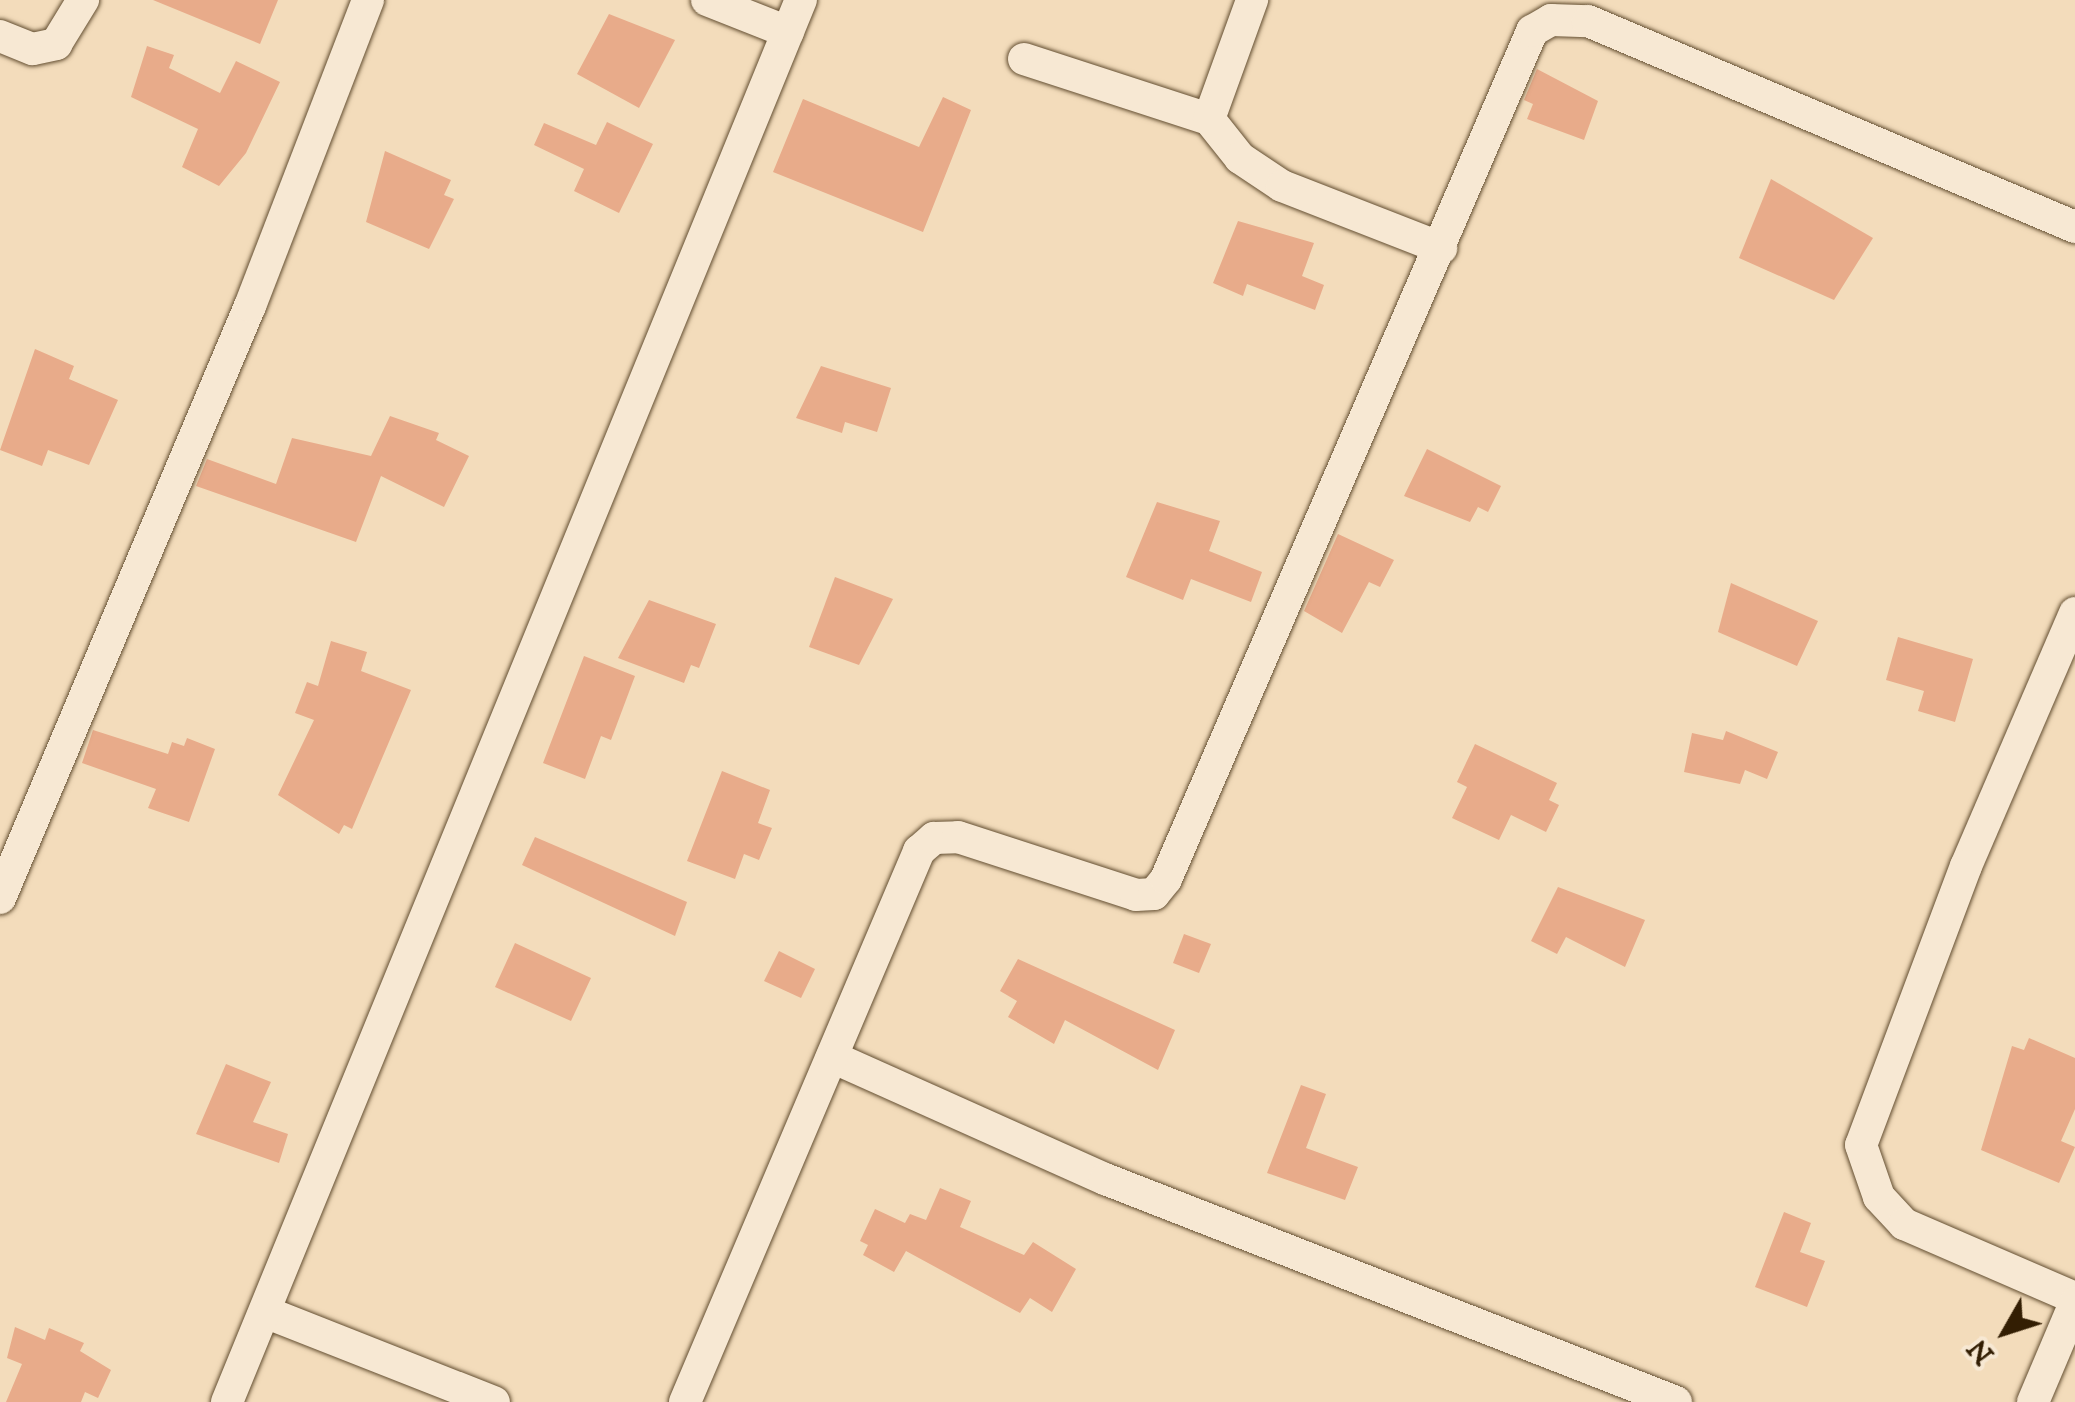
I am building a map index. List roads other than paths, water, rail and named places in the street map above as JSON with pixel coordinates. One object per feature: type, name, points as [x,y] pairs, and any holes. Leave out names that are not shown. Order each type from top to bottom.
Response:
[{"type":"street","points":[[0,36],[33,49],[56,44],[83,0]]},
{"type":"street","points":[[0,898],[250,306],[368,0]]},
{"type":"street","points":[[708,0],[788,32]]},
{"type":"street","points":[[227,1402],[801,0]]},
{"type":"street","points":[[1209,119],[1252,0]]},
{"type":"street","points":[[685,1402],[919,851],[934,838],[958,837],[1136,895],[1154,894],[1166,879],[1532,31],[1550,20],[1588,21],[1736,78],[2075,228]]},
{"type":"street","points":[[1024,59],[1209,119],[1240,158],[1282,186],[1441,248]]},
{"type":"street","points":[[2033,1402],[2075,1300],[1904,1224],[1879,1197],[1862,1144],[1966,866],[2075,613]]},
{"type":"street","points":[[832,1057],[1105,1179],[1676,1402]]},
{"type":"street","points":[[264,1312],[494,1402]]}]
